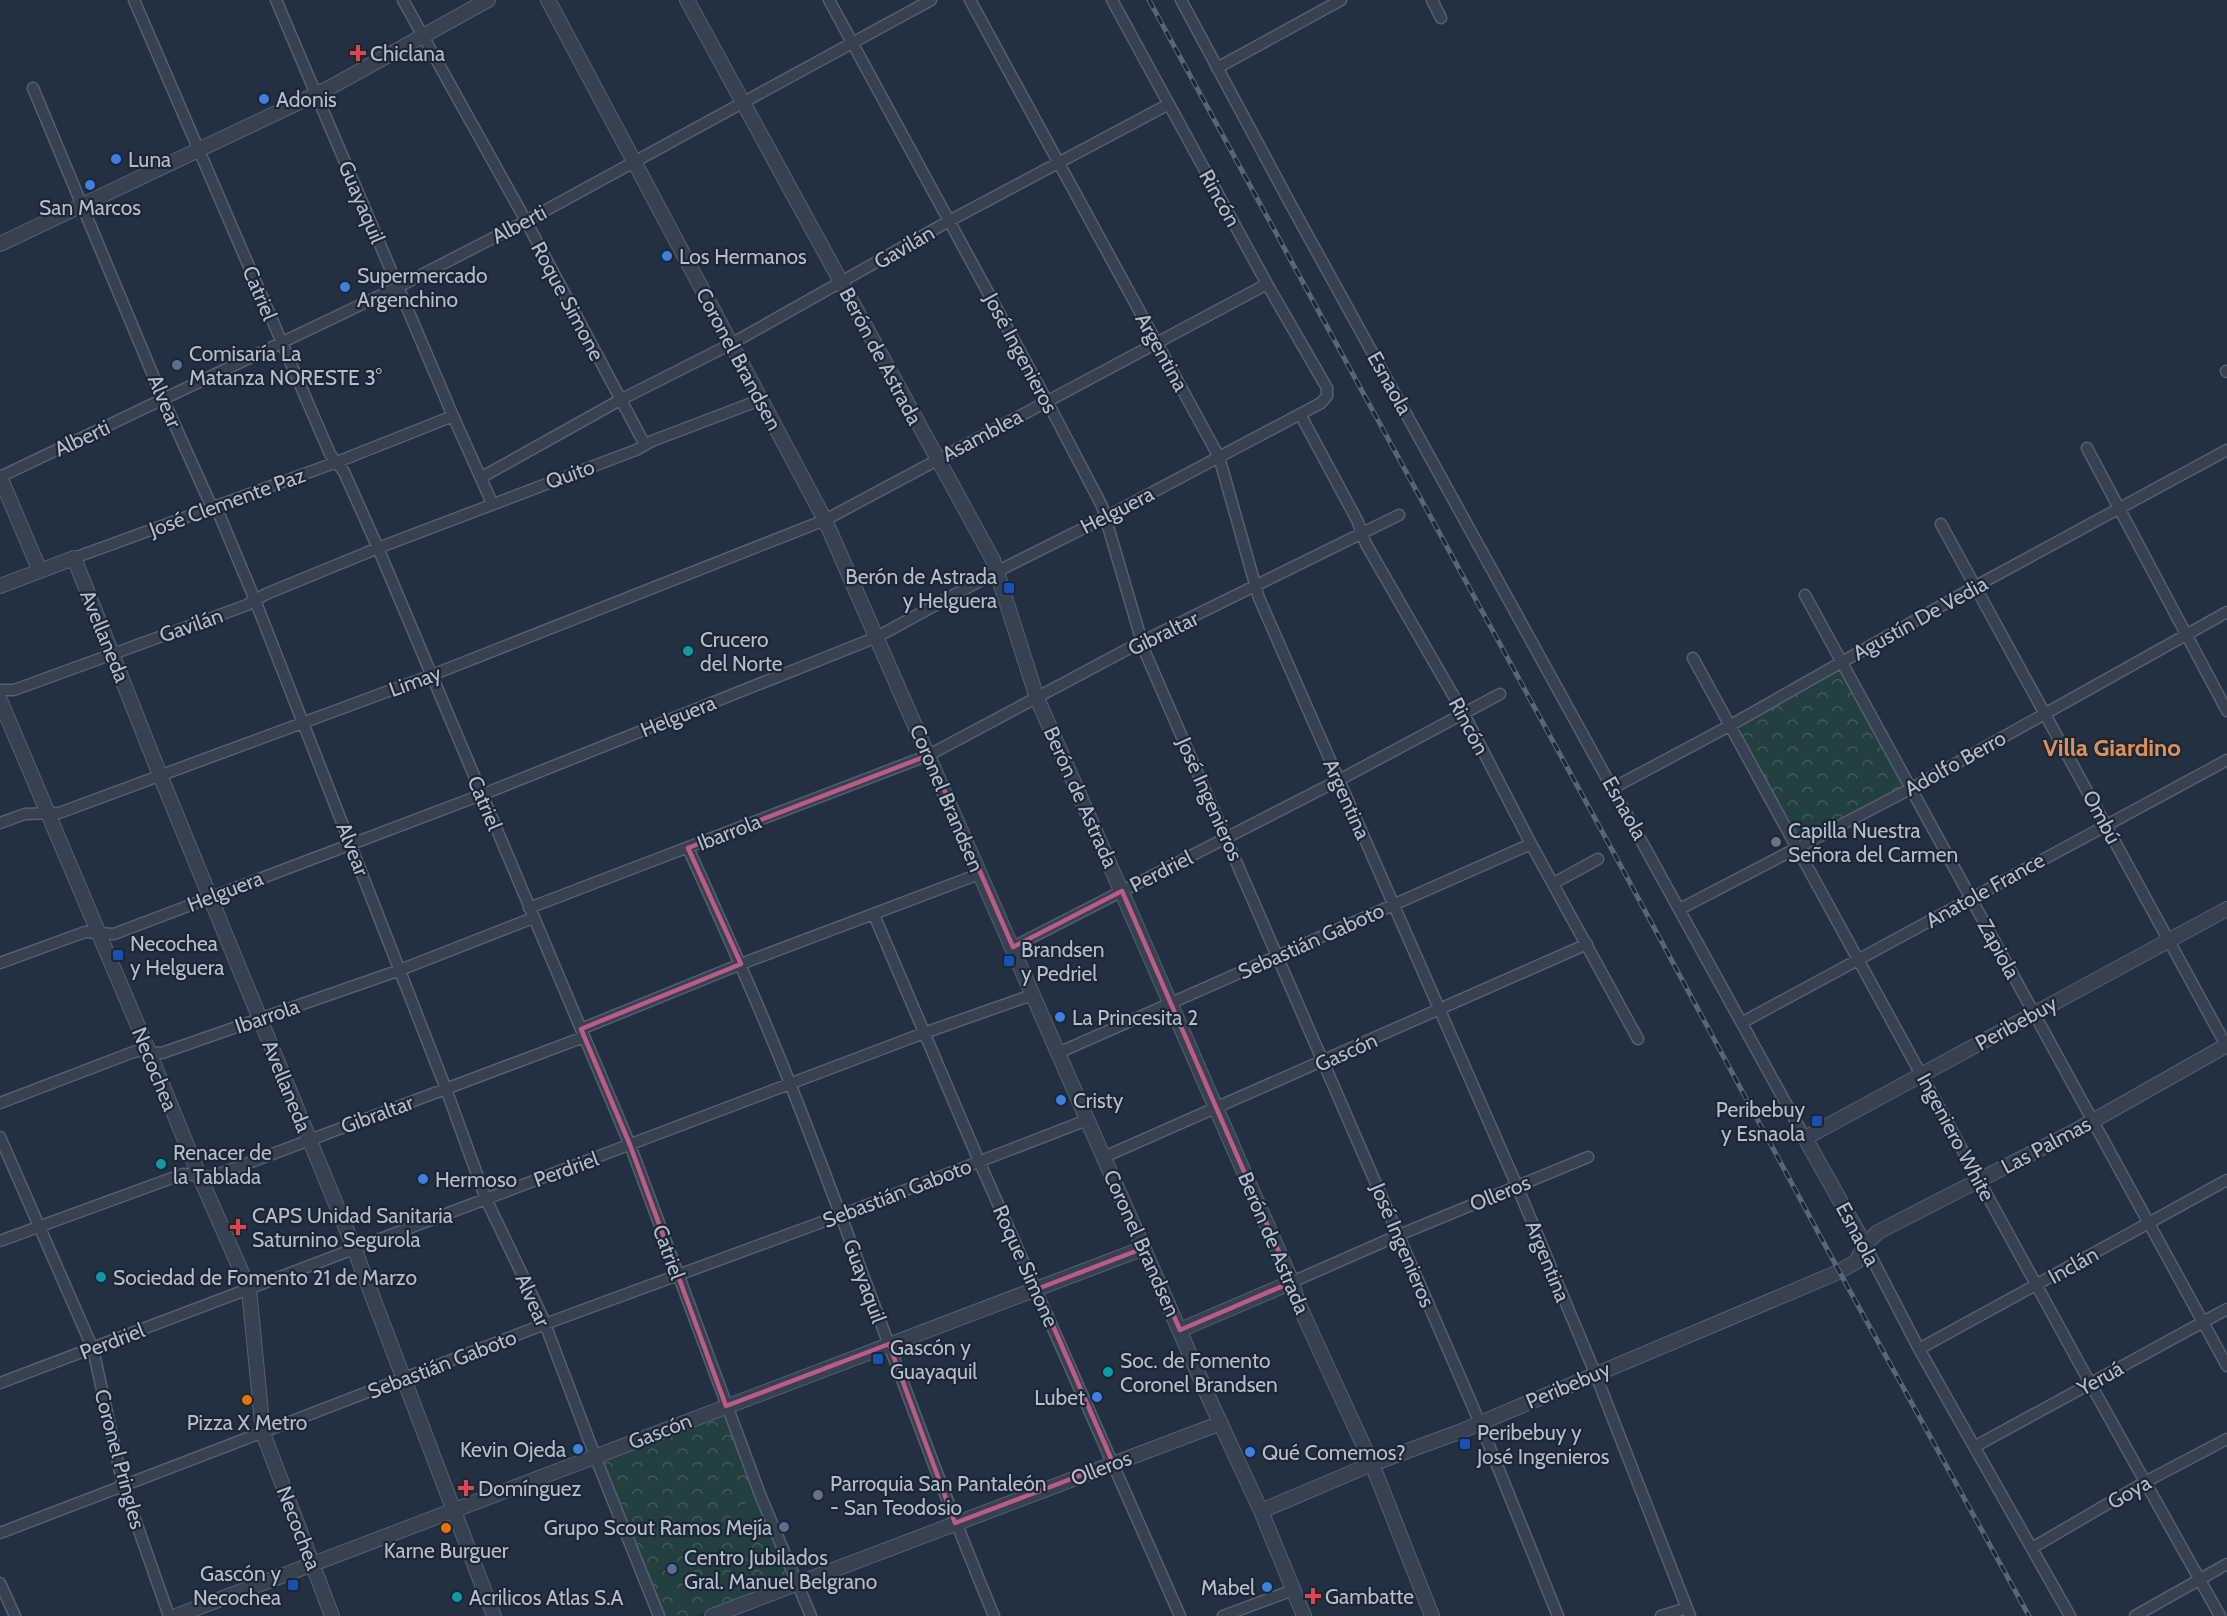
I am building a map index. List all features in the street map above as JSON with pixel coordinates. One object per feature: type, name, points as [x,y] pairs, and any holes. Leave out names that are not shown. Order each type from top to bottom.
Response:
[{"type":"street","name":"Catriel","points":[[134,0],[330,454],[344,472],[378,548],[630,1145],[726,1406],[811,1616]]},
{"type":"street","name":"Guayaquil","points":[[276,0],[492,503]]},
{"type":"street","name":"Roque Simone","points":[[403,0],[526,221],[645,445]]},
{"type":"street","points":[[0,244],[315,94],[488,0]]},
{"type":"street","name":"Coronel Brandsen","points":[[548,0],[825,520],[1261,1512],[1304,1616]]},
{"type":"street","name":"Berón de Astrada","points":[[687,0],[998,571],[1037,698],[1217,1107],[1292,1282],[1298,1303],[1372,1464],[1432,1616]]},
{"type":"street","name":"José Ingenieros","points":[[829,0],[1047,401],[1106,517],[1141,642],[1480,1423],[1558,1616]]},
{"type":"street","name":"Alberti","points":[[0,477],[398,287],[526,221],[931,0]]},
{"type":"street","name":"Argentina","points":[[970,0],[1219,457],[1255,587],[1517,1186],[1689,1612]]},
{"type":"street","name":"Rincón","points":[[1112,0],[1326,388],[1327,396]]},
{"type":"street","name":"Esnaola","points":[[1181,0],[1680,909],[1715,977],[1743,1022],[1865,1245],[1919,1349],[2070,1616]]},
{"type":"street","points":[[1217,68],[1341,0]]},
{"type":"street","points":[[1432,0],[1441,18]]},
{"type":"street","name":"Alvear","points":[[33,88],[163,399],[208,501],[219,514],[255,600],[446,1089],[486,1198],[545,1324],[659,1616]]},
{"type":"street","name":"Gavilán","points":[[482,477],[620,400],[731,344],[1059,162],[1169,104]]},
{"type":"street","name":"Asamblea","points":[[825,520],[1267,284]]},
{"type":"street","name":"Helguera","points":[[0,963],[85,932],[113,935],[481,795],[877,637],[998,571],[1106,517],[1321,403],[1327,396]]},
{"type":"street","name":"Quito","points":[[378,548],[636,450],[760,400]]},
{"type":"street","name":"Rincón","points":[[1300,414],[1366,544],[1464,714],[1531,844],[1638,1039]]},
{"type":"street","name":"José Clemente Paz","points":[[0,585],[337,462],[453,416]]},
{"type":"street","points":[[2087,448],[2227,711]]},
{"type":"street","name":"Agustín De Vedia","points":[[1613,788],[1731,725],[1976,586],[2227,450]]},
{"type":"street","points":[[0,477],[40,571]]},
{"type":"street","name":"Gibraltar","points":[[928,755],[1141,642],[1399,515]]},
{"type":"street","name":"Limay","points":[[0,823],[25,814],[59,813],[432,675],[825,520]]},
{"type":"street","name":"Ombú","points":[[1941,524],[2227,1046]]},
{"type":"street","name":"Gavilán","points":[[0,690],[14,690],[247,605],[266,594],[378,548]]},
{"type":"street","name":"Avellaneda","points":[[74,558],[160,775],[354,1248],[494,1616]]},
{"type":"street","name":"Zapiola","points":[[1805,595],[2227,1366]]},
{"type":"street","name":"Adolfo Berro","points":[[1680,909],[1912,788],[2227,612]]},
{"type":"street","name":"Ingeniero White","points":[[1693,658],[2220,1616]]},
{"type":"street","name":"Perdriel","points":[[1013,947],[1339,780],[1500,694]]},
{"type":"street","name":"Necochea","points":[[0,700],[199,1176],[249,1289],[263,1433],[332,1616]]},
{"type":"street","name":"Ibarrola","points":[[0,1103],[136,1051],[162,1053],[400,970],[688,848],[928,755]]},
{"type":"street","name":"Anatole France","points":[[1743,1022],[2227,760]]},
{"type":"street","name":"Sebastián Gaboto","points":[[1058,1053],[1531,844]]},
{"type":"street","name":"Guayaquil","points":[[688,848],[741,964],[791,1085],[955,1523],[994,1616]]},
{"type":"street","points":[[1554,883],[1598,859]]},
{"type":"street","name":"Gibraltar","points":[[0,1241],[183,1174],[211,1177],[446,1089],[741,964],[979,874]]},
{"type":"street","name":"Peribebuy","points":[[1805,1138],[2227,909]]},
{"type":"street","name":"Roque Simone","points":[[874,915],[1180,1616]]},
{"type":"street","name":"Gascón","points":[[1104,1157],[1587,944]]},
{"type":"street","name":"Perdriel","points":[[0,1383],[924,1033],[1032,995]]},
{"type":"street","name":"Las Palmas","points":[[1865,1245],[1878,1233],[2092,1121],[2227,1046]]},
{"type":"street","name":"Sebastián Gaboto","points":[[0,1533],[404,1380],[545,1324],[841,1215],[1087,1120]]},
{"type":"street","name":"Coronel Pringles","points":[[0,1137],[93,1348],[123,1485],[169,1616]]},
{"type":"street","name":"Olleros","points":[[1180,1330],[1399,1235],[1588,1157]]},
{"type":"street","name":"Inclán","points":[[1919,1349],[2227,1180]]},
{"type":"street","name":"Peribebuy","points":[[1261,1512],[1372,1464],[1480,1423],[1594,1373],[1834,1274],[1856,1262],[1865,1245]]},
{"type":"street","name":"Gascón","points":[[176,1616],[1144,1248]]},
{"type":"street","name":"Yeruá","points":[[1974,1447],[2227,1309]]},
{"type":"street","name":"Olleros","points":[[712,1616],[1221,1423]]},
{"type":"street","name":"Goya","points":[[2032,1548],[2145,1482],[2227,1438]]},
{"type":"street","points":[[2135,1616],[2227,1564]]},
{"type":"street","points":[[0,1583],[15,1616]]},
{"type":"street","points":[[1223,1616],[1293,1590]]},
{"type":"street","points":[[1661,1616],[1689,1612]]},
{"type":"highlighted area","points":[[929,755],[1013,947],[1122,891],[1292,1282],[1180,1330],[1144,1248],[1037,1289],[1113,1463],[955,1523],[889,1344],[726,1406],[630,1145],[581,1029],[741,964],[688,848]]},
{"type":"green space","points":[[1836,672],[1843,673],[1902,783],[1900,789],[1799,842],[1740,734],[1743,725]]},
{"type":"green space","points":[[723,1413],[727,1416],[787,1576],[784,1581],[695,1616],[662,1616],[605,1463],[606,1458]]},
{"type":"green space","points":[[758,1499],[771,1534],[749,1526],[736,1507]]},
{"type":"railway","points":[[1149,0],[1839,1271],[2029,1616]]},
{"type":"place","name":"Chiclana","points":[[358,53]]},
{"type":"place","name":"Adonis","points":[[264,99]]},
{"type":"place","name":"Luna","points":[[116,159]]},
{"type":"place","name":"San Marcos","points":[[90,185]]},
{"type":"place","name":"Los Hermanos","points":[[667,256]]},
{"type":"place","name":"Supermercado Argenchino","points":[[345,287]]},
{"type":"place","name":"Comisaría La Matanza NORESTE 3°","points":[[177,365]]},
{"type":"place","name":"Berón de Astrada y Helguera","points":[[1009,588]]},
{"type":"place","name":"Crucero del Norte","points":[[688,651]]},
{"type":"place","name":"Capilla Nuestra Señora del Carmen","points":[[1776,842]]},
{"type":"place","name":"Necochea y Helguera","points":[[118,955]]},
{"type":"place","name":"Brandsen y Pedriel","points":[[1009,961]]},
{"type":"place","name":"La Princesita 2","points":[[1060,1017]]},
{"type":"place","name":"Cristy","points":[[1061,1100]]},
{"type":"place","name":"Peribebuy y Esnaola","points":[[1817,1121]]},
{"type":"place","name":"Renacer de la Tablada","points":[[161,1164]]},
{"type":"place","name":"Hermoso","points":[[423,1179]]},
{"type":"place","name":"CAPS Unidad Sanitaria Saturnino Segurola","points":[[238,1227]]},
{"type":"place","name":"Sociedad de Fomento 21 de Marzo","points":[[101,1277]]},
{"type":"place","name":"Gascón y Guayaquil","points":[[878,1359]]},
{"type":"place","name":"Soc. de Fomento Coronel Brandsen","points":[[1108,1372]]},
{"type":"place","name":"Lubet","points":[[1097,1397]]},
{"type":"place","name":"Pizza X Metro","points":[[247,1400]]},
{"type":"place","name":"Peribebuy y José Ingenieros","points":[[1465,1444]]},
{"type":"place","name":"Kevin Ojeda","points":[[578,1449]]},
{"type":"place","name":"Qué Comemos?","points":[[1250,1452]]},
{"type":"place","name":"Domínguez","points":[[466,1488]]},
{"type":"place","name":"Parroquia San Pantaleón - San Teodosio","points":[[818,1495]]},
{"type":"place","name":"Grupo Scout Ramos Mejía","points":[[784,1527]]},
{"type":"place","name":"Karne Burguer","points":[[446,1528]]},
{"type":"place","name":"Centro Jubilados Gral. Manuel Belgrano","points":[[672,1569]]},
{"type":"place","name":"Gascón y Necochea","points":[[293,1585]]},
{"type":"place","name":"Mabel","points":[[1267,1587]]},
{"type":"place","name":"Gambatte","points":[[1313,1596]]},
{"type":"place","name":"Acrilicos Atlas S.A","points":[[457,1597]]},
{"type":"district","name":"Villa Giardino","points":[[2112,747]]}]
